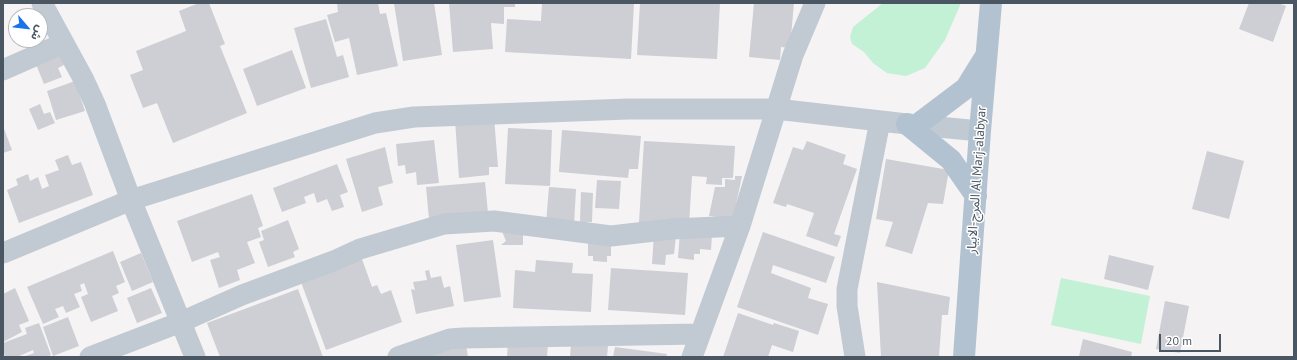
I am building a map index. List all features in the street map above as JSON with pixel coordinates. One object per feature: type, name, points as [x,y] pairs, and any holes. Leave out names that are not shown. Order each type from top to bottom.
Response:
[{"type":"main road","name":"المرج-الابيار Al Marj-alabyar","points":[[964,357],[980,131],[991,3]]},
{"type":"main road","points":[[976,196],[951,160],[912,125],[966,88],[986,54]]},
{"type":"street","points":[[42,3],[84,80],[95,104],[131,200],[195,357]]},
{"type":"street","points":[[692,357],[699,334],[740,226],[793,55],[815,3]]},
{"type":"street","points":[[3,70],[64,43]]},
{"type":"street","points":[[3,253],[131,200],[375,124],[414,116],[628,109],[776,109],[912,125],[980,131]]},
{"type":"street","points":[[855,357],[847,306],[847,289],[880,121]]},
{"type":"street","points":[[90,357],[181,322],[242,295],[329,263],[360,249],[444,224],[494,221],[611,236],[672,229],[740,226]]},
{"type":"street","points":[[398,357],[450,339],[463,338],[699,334]]},
{"type":"green space","points":[[883,3],[961,3],[945,40],[925,68],[906,76],[887,73],[873,63],[864,52],[852,44],[850,37],[853,27]]},
{"type":"green space","points":[[1061,278],[1150,296],[1141,344],[1051,325]]},
{"type":"building","points":[[199,3],[209,3],[225,44],[220,46],[247,113],[173,143],[157,103],[143,108],[130,75],[143,70],[136,51],[186,31],[179,11]]},
{"type":"building","points":[[337,3],[378,3],[380,14],[386,13],[398,66],[357,75],[349,38],[335,42],[327,15],[338,12]]},
{"type":"building","points":[[394,3],[434,3],[442,55],[403,61]]},
{"type":"building","points":[[449,3],[515,3],[515,7],[504,7],[504,24],[491,23],[493,49],[453,52]]},
{"type":"building","points":[[542,3],[634,3],[631,59],[505,52],[507,19],[541,21]]},
{"type":"building","points":[[640,3],[720,3],[717,59],[637,55]]},
{"type":"building","points":[[754,3],[794,3],[790,48],[781,47],[780,60],[749,57]]},
{"type":"building","points":[[1249,3],[1278,3],[1286,6],[1273,42],[1239,29]]},
{"type":"building","points":[[326,19],[337,57],[343,55],[349,77],[311,88],[294,28]]},
{"type":"building","points":[[292,50],[306,88],[257,106],[243,69]]},
{"type":"building","points":[[59,53],[64,65],[58,68],[62,77],[44,84],[35,62]]},
{"type":"building","points":[[75,81],[85,111],[56,120],[47,91]]},
{"type":"building","points":[[40,104],[44,114],[50,112],[55,123],[38,130],[29,109]]},
{"type":"building","points":[[494,117],[498,167],[489,167],[489,175],[459,178],[455,120]]},
{"type":"building","points":[[3,126],[12,150],[3,153]]},
{"type":"building","points":[[508,128],[552,130],[550,186],[505,184]]},
{"type":"building","points":[[562,130],[641,136],[638,169],[629,169],[628,178],[559,172]]},
{"type":"building","points":[[434,140],[439,183],[417,185],[416,172],[406,174],[405,165],[398,166],[396,144]]},
{"type":"building","points":[[644,141],[735,146],[733,178],[722,178],[722,185],[706,184],[707,177],[692,176],[689,225],[639,222]]},
{"type":"building","points":[[807,141],[846,155],[843,164],[857,169],[834,234],[841,236],[837,247],[806,236],[814,213],[787,204],[786,207],[773,203],[793,147],[803,150]]},
{"type":"building","points":[[385,147],[393,183],[378,187],[383,205],[362,212],[346,159]]},
{"type":"building","points":[[1207,151],[1244,161],[1229,219],[1192,209]]},
{"type":"building","points":[[68,155],[72,165],[81,162],[93,195],[19,223],[7,190],[18,185],[16,179],[28,174],[30,181],[38,177],[42,189],[49,186],[45,175],[59,170],[55,160]]},
{"type":"building","points":[[886,159],[949,170],[943,204],[928,203],[912,254],[885,246],[893,222],[876,219]]},
{"type":"building","points":[[337,164],[348,192],[340,195],[344,207],[332,211],[327,199],[317,203],[314,193],[304,197],[306,203],[282,212],[273,188]]},
{"type":"building","points":[[735,176],[742,176],[733,219],[709,216],[715,187],[725,187],[725,179],[735,180]]},
{"type":"building","points":[[597,180],[621,181],[619,209],[595,208]]},
{"type":"building","points":[[485,182],[488,213],[429,219],[426,187]]},
{"type":"building","points":[[549,187],[576,189],[574,225],[546,223]]},
{"type":"building","points":[[581,192],[593,193],[592,222],[580,222]]},
{"type":"building","points":[[252,194],[263,226],[258,228],[261,237],[247,242],[255,263],[237,270],[240,280],[219,288],[210,260],[220,257],[218,252],[192,262],[177,221]]},
{"type":"building","points":[[288,220],[299,249],[293,252],[295,257],[268,267],[259,242],[264,240],[261,231]]},
{"type":"building","points":[[501,229],[523,234],[523,245],[501,245],[506,241]]},
{"type":"building","points":[[680,232],[712,234],[711,250],[700,249],[700,254],[694,254],[694,260],[678,258]]},
{"type":"building","points":[[763,232],[835,257],[826,283],[773,265],[771,273],[811,288],[808,298],[828,304],[818,335],[737,307]]},
{"type":"building","points":[[654,234],[676,236],[674,254],[666,255],[665,265],[652,264]]},
{"type":"building","points":[[493,240],[501,297],[464,302],[456,245]]},
{"type":"building","points":[[588,243],[611,243],[611,256],[607,256],[607,262],[593,261],[593,256],[588,256]]},
{"type":"building","points":[[113,251],[125,282],[116,286],[119,293],[112,296],[118,311],[91,322],[81,297],[88,294],[84,283],[80,285],[82,291],[74,294],[80,307],[66,313],[63,306],[55,309],[59,317],[43,324],[27,287]]},
{"type":"building","points":[[141,253],[153,282],[132,291],[120,262]]},
{"type":"building","points":[[1109,255],[1154,266],[1148,290],[1104,279]]},
{"type":"building","points":[[362,259],[372,287],[377,285],[381,294],[391,290],[402,322],[326,350],[301,282]]},
{"type":"building","points":[[536,260],[573,263],[572,273],[593,274],[591,312],[513,308],[515,270],[535,272]]},
{"type":"building","points":[[611,268],[688,273],[685,315],[608,310]]},
{"type":"building","points":[[429,270],[431,278],[441,276],[444,288],[450,286],[454,306],[416,314],[411,289],[415,290],[413,282],[427,280],[425,271]]},
{"type":"building","points":[[877,282],[950,297],[948,315],[942,315],[939,357],[881,357]]},
{"type":"building","points":[[15,288],[29,321],[19,325],[22,332],[3,342],[3,294]]},
{"type":"building","points":[[151,288],[162,313],[137,323],[127,298]]},
{"type":"building","points":[[298,289],[323,357],[220,357],[207,323]]},
{"type":"building","points":[[1165,301],[1189,306],[1180,353],[1156,349]]},
{"type":"building","points":[[738,313],[773,325],[774,323],[799,331],[793,352],[772,345],[768,357],[723,357]]},
{"type":"building","points":[[68,317],[79,346],[53,356],[43,327]]},
{"type":"building","points":[[39,323],[51,355],[46,357],[23,357],[34,353],[33,350],[17,357],[5,357],[3,343],[27,334],[25,328]]},
{"type":"building","points":[[1083,339],[1132,352],[1131,357],[1079,356]]},
{"type":"building","points":[[508,341],[548,343],[547,357],[507,357]]},
{"type":"building","points":[[571,344],[608,346],[607,357],[570,357]]},
{"type":"building","points":[[466,345],[468,357],[427,357]]},
{"type":"building","points":[[615,347],[667,354],[666,357],[613,357]]}]
